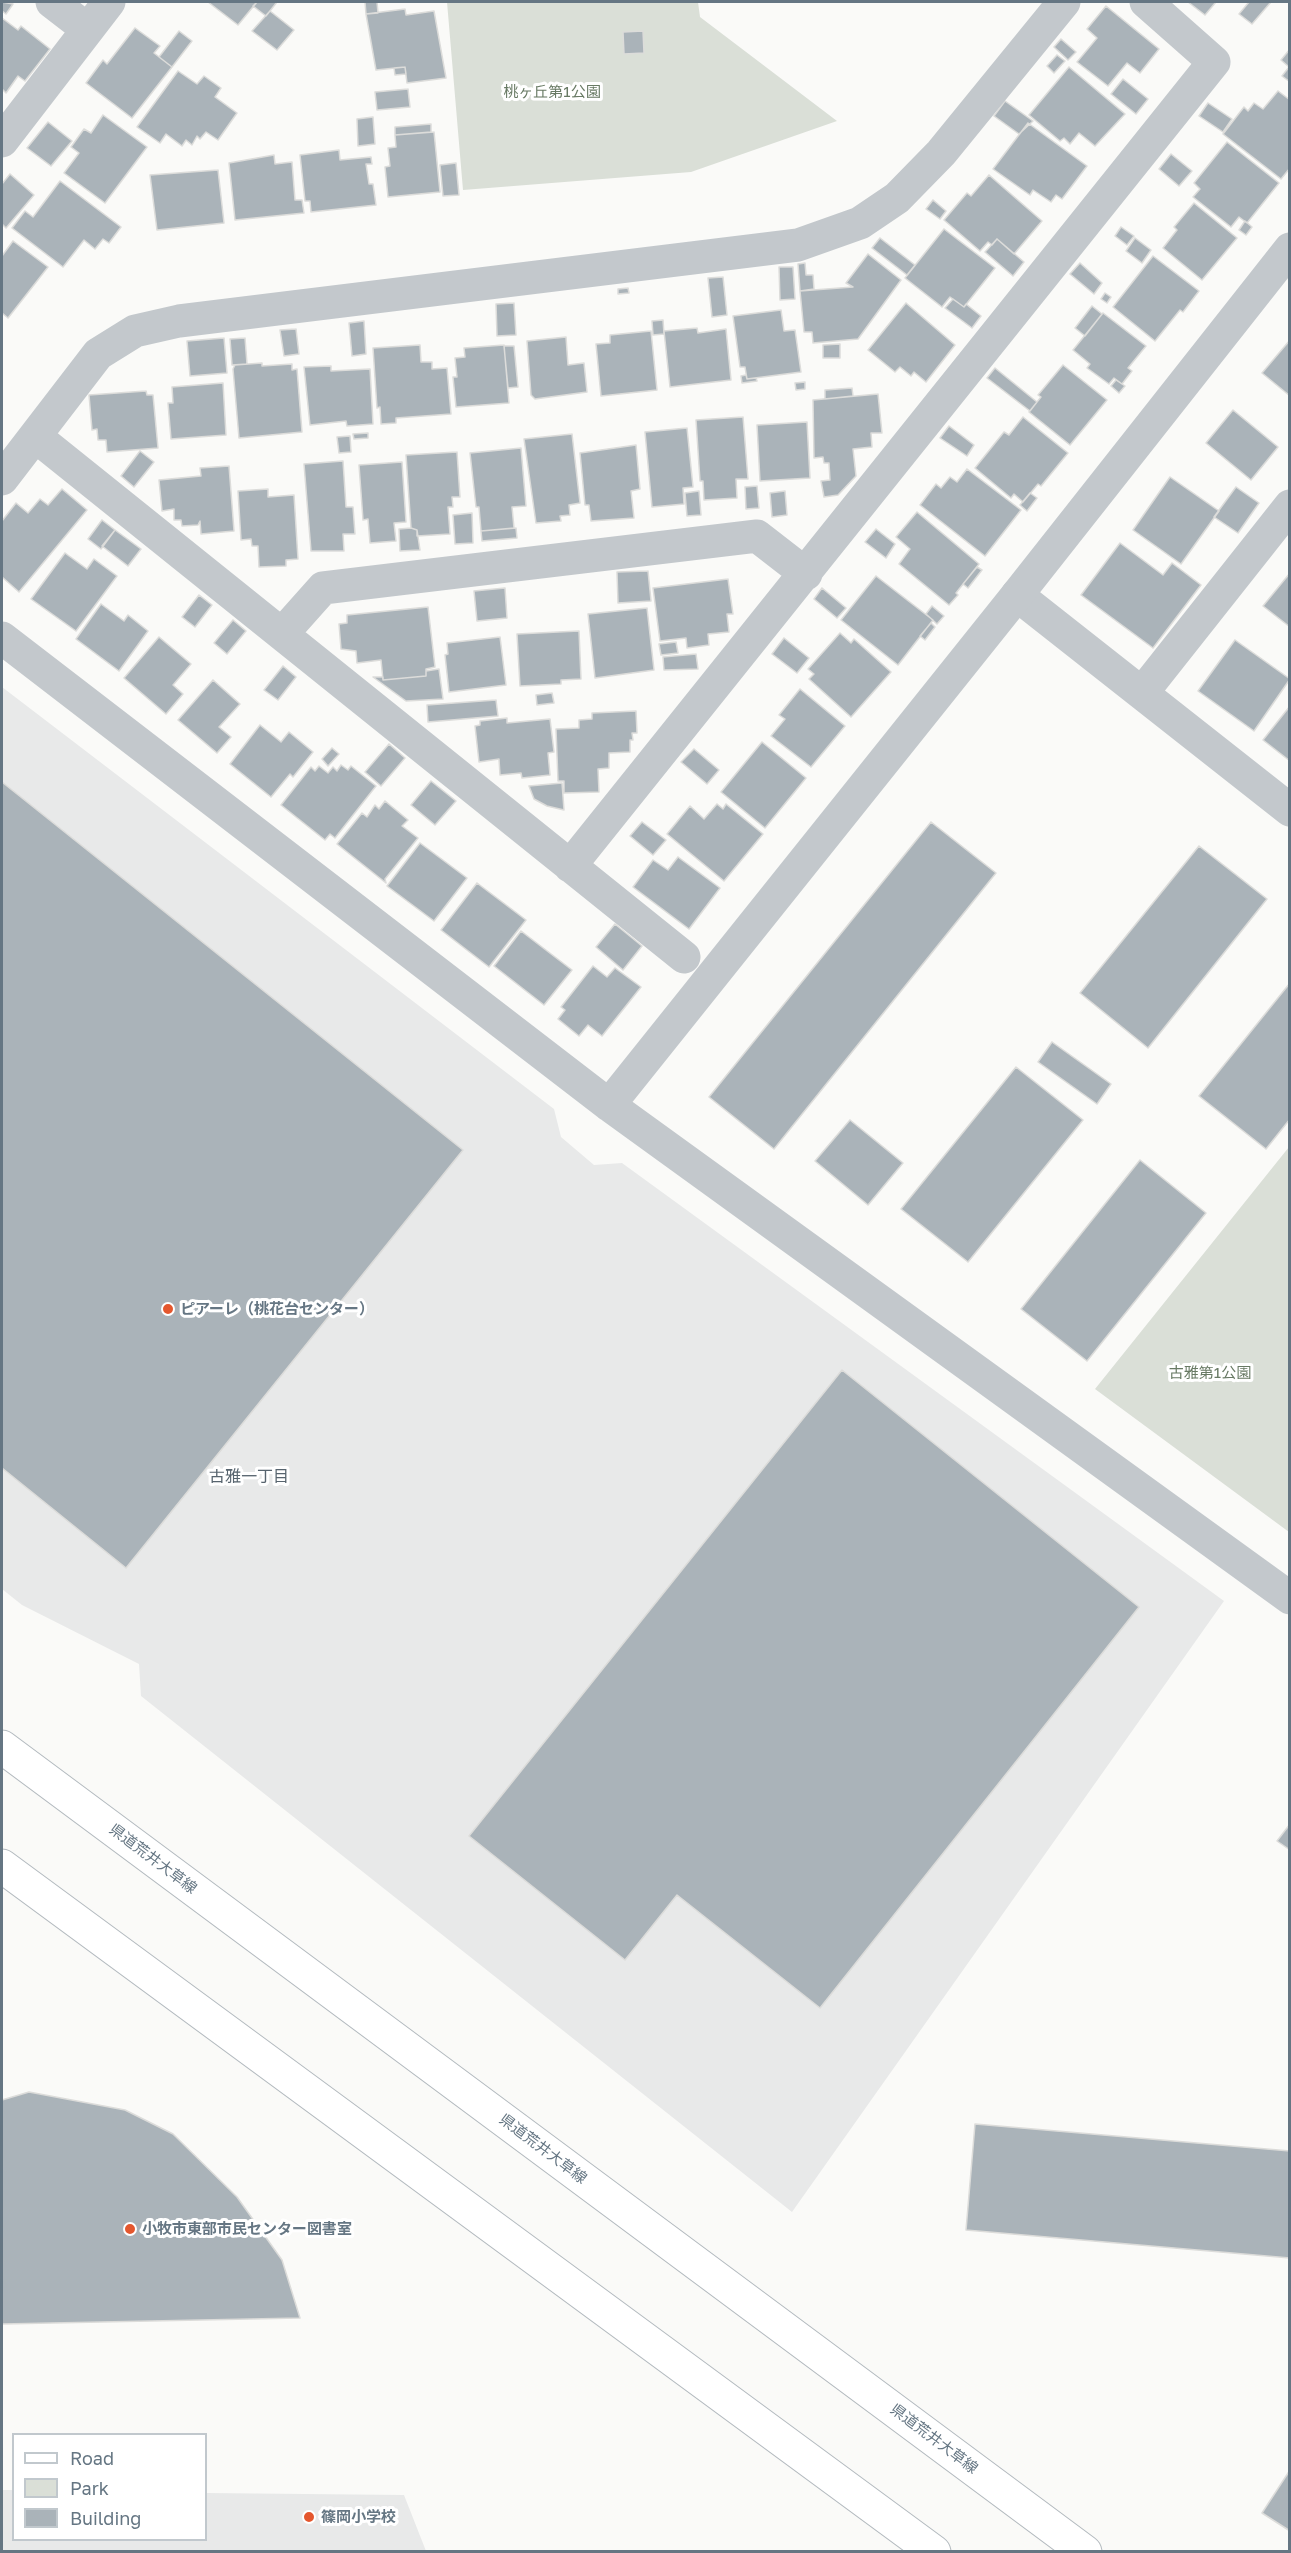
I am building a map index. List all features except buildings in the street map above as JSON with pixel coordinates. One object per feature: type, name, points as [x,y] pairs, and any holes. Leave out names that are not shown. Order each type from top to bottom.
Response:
[{"type":"main road","name":"県道荒井大草線","points":[[5,1756],[1085,2552]]},
{"type":"main road","points":[[2,1866],[934,2552]]},
{"type":"street","points":[[52,2],[87,29]]},
{"type":"street","points":[[2,141],[110,2]]},
{"type":"street","points":[[2,479],[98,354],[135,331],[179,321],[798,245],[860,223],[897,198],[941,153],[1064,2]]},
{"type":"street","points":[[570,866],[1214,62],[1146,2]]},
{"type":"street","points":[[609,1105],[1290,249]]},
{"type":"street","points":[[35,436],[684,957]]},
{"type":"street","points":[[1142,693],[1290,506]]},
{"type":"street","points":[[282,634],[323,588],[745,537],[757,536],[806,574]]},
{"type":"street","points":[[1017,595],[1290,810]]},
{"type":"street","points":[[2,638],[609,1105],[1290,1598]]},
{"type":"shaded area","points":[[2,687],[554,1109],[561,1137],[594,1165],[622,1163],[1224,1601],[792,2212],[141,1696],[139,1664],[22,1605],[2,1589]]},
{"type":"shaded area","name":"篠岡小学校","points":[[2,2490],[12,2490],[12,2541],[207,2541],[207,2493],[404,2495],[426,2551],[2,2551]]},
{"type":"green space","name":"桃ヶ丘第1公園","points":[[447,2],[698,2],[700,17],[837,121],[691,172],[463,190]]},
{"type":"green space","name":"古雅第1公園","points":[[1289,1147],[1289,1532],[1095,1389]]},
{"type":"place","name":"ピアーレ（桃花台センター）","points":[[168,1309]]},
{"type":"place","name":"小牧市東部市民センター図書室","points":[[130,2229]]},
{"type":"place","name":"篠岡小学校","points":[[309,2517]]},
{"type":"district","name":"古雅一丁目","points":[[249,1477]]}]
